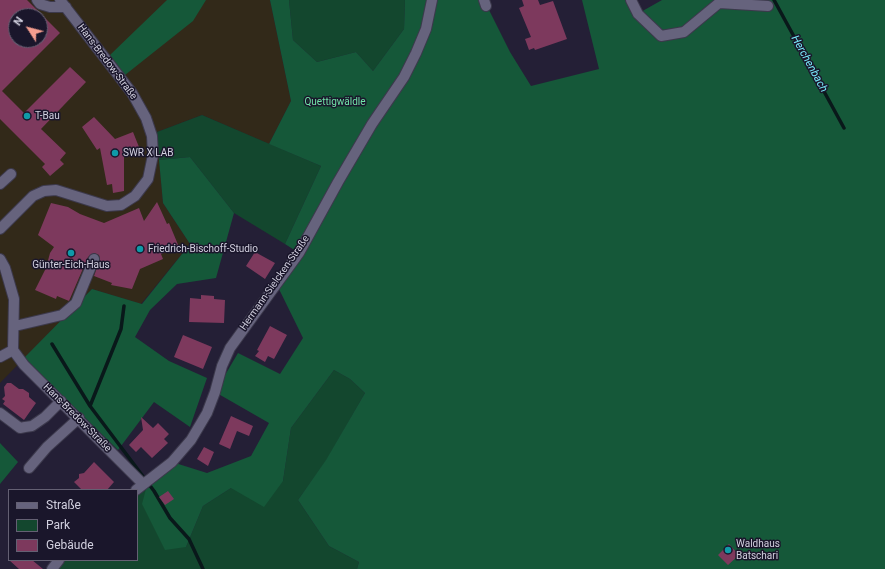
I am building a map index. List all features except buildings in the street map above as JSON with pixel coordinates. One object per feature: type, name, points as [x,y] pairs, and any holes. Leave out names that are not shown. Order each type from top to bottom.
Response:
[{"type":"street","name":"Hans-Bredow-Straße","points":[[0,229],[33,196],[44,191],[56,190],[107,206],[121,205],[135,196],[148,179],[153,155],[152,136],[146,118],[132,92],[63,4],[50,7],[40,4],[37,0]]},
{"type":"street","name":"Hermann-Sielcken-Straße","points":[[143,485],[172,462],[191,440],[206,413],[222,366],[230,348],[299,253],[342,176],[404,77],[426,29],[432,0]]},
{"type":"street","points":[[631,0],[638,14],[661,36],[684,32],[701,15],[719,3],[768,6]]},
{"type":"street","points":[[0,184],[11,174]]},
{"type":"street","points":[[15,326],[62,315],[76,302],[94,259]]},
{"type":"street","points":[[0,356],[13,350],[15,326],[14,299],[2,265]]},
{"type":"street","name":"Hans-Bredow-Straße","points":[[13,350],[24,365],[79,418],[143,485]]},
{"type":"street","points":[[0,413],[20,428],[32,426],[45,417],[61,401]]},
{"type":"street","points":[[29,468],[47,447],[79,418]]},
{"type":"street","points":[[52,569],[58,561]]},
{"type":"shaded area","points":[[0,0],[270,0],[291,101],[269,144],[202,115],[157,132],[163,203],[190,244],[141,304],[92,289],[0,383]]},
{"type":"green space","points":[[167,0],[206,0],[193,21],[125,75],[110,55]]},
{"type":"green space","name":"Quettigwäldle","points":[[270,0],[289,0],[293,40],[317,62],[356,52],[373,71],[404,29],[405,0],[484,0],[510,52],[531,86],[599,69],[582,0],[631,0],[639,13],[662,0],[885,0],[885,569],[357,569],[359,562],[329,546],[298,500],[326,460],[365,393],[350,379],[334,370],[291,428],[283,481],[264,507],[231,488],[203,506],[186,547],[165,550],[142,504],[147,485],[172,462],[207,473],[251,456],[269,423],[215,392],[238,353],[280,374],[303,338],[277,285],[299,253],[285,244],[321,166],[269,144],[291,101]]},
{"type":"green space","points":[[289,0],[405,0],[404,29],[373,71],[356,52],[317,62],[293,40]]},
{"type":"green space","points":[[202,115],[321,166],[285,244],[234,213],[190,157],[159,160],[157,132]]},
{"type":"green space","points":[[190,157],[234,213],[216,278],[177,284],[150,310],[135,337],[169,361],[207,378],[190,427],[154,402],[118,450],[24,358],[92,289],[142,304],[190,244],[163,203],[159,160]]},
{"type":"green space","points":[[334,370],[350,379],[365,393],[326,461],[298,500],[329,546],[359,562],[357,569],[52,569],[58,561],[138,561],[138,490],[147,485],[186,547],[203,506],[231,488],[283,481],[291,428]]},
{"type":"green space","points":[[0,443],[18,462],[0,484]]},
{"type":"waterway","name":"Herchenbach","points":[[774,0],[844,128]]},
{"type":"waterway","points":[[90,406],[121,329],[124,306]]},
{"type":"waterway","points":[[52,344],[90,406],[154,491],[170,518],[189,539],[203,569]]},
{"type":"place","name":"T-Bau","points":[[27,116]]},
{"type":"place","name":"SWR X LAB","points":[[115,153]]},
{"type":"place","name":"Friedrich-Bischoff-Studio","points":[[140,249]]},
{"type":"place","name":"Günter-Eich-Haus","points":[[71,253]]},
{"type":"place","name":"Waldhaus Batschari","points":[[728,550]]}]
